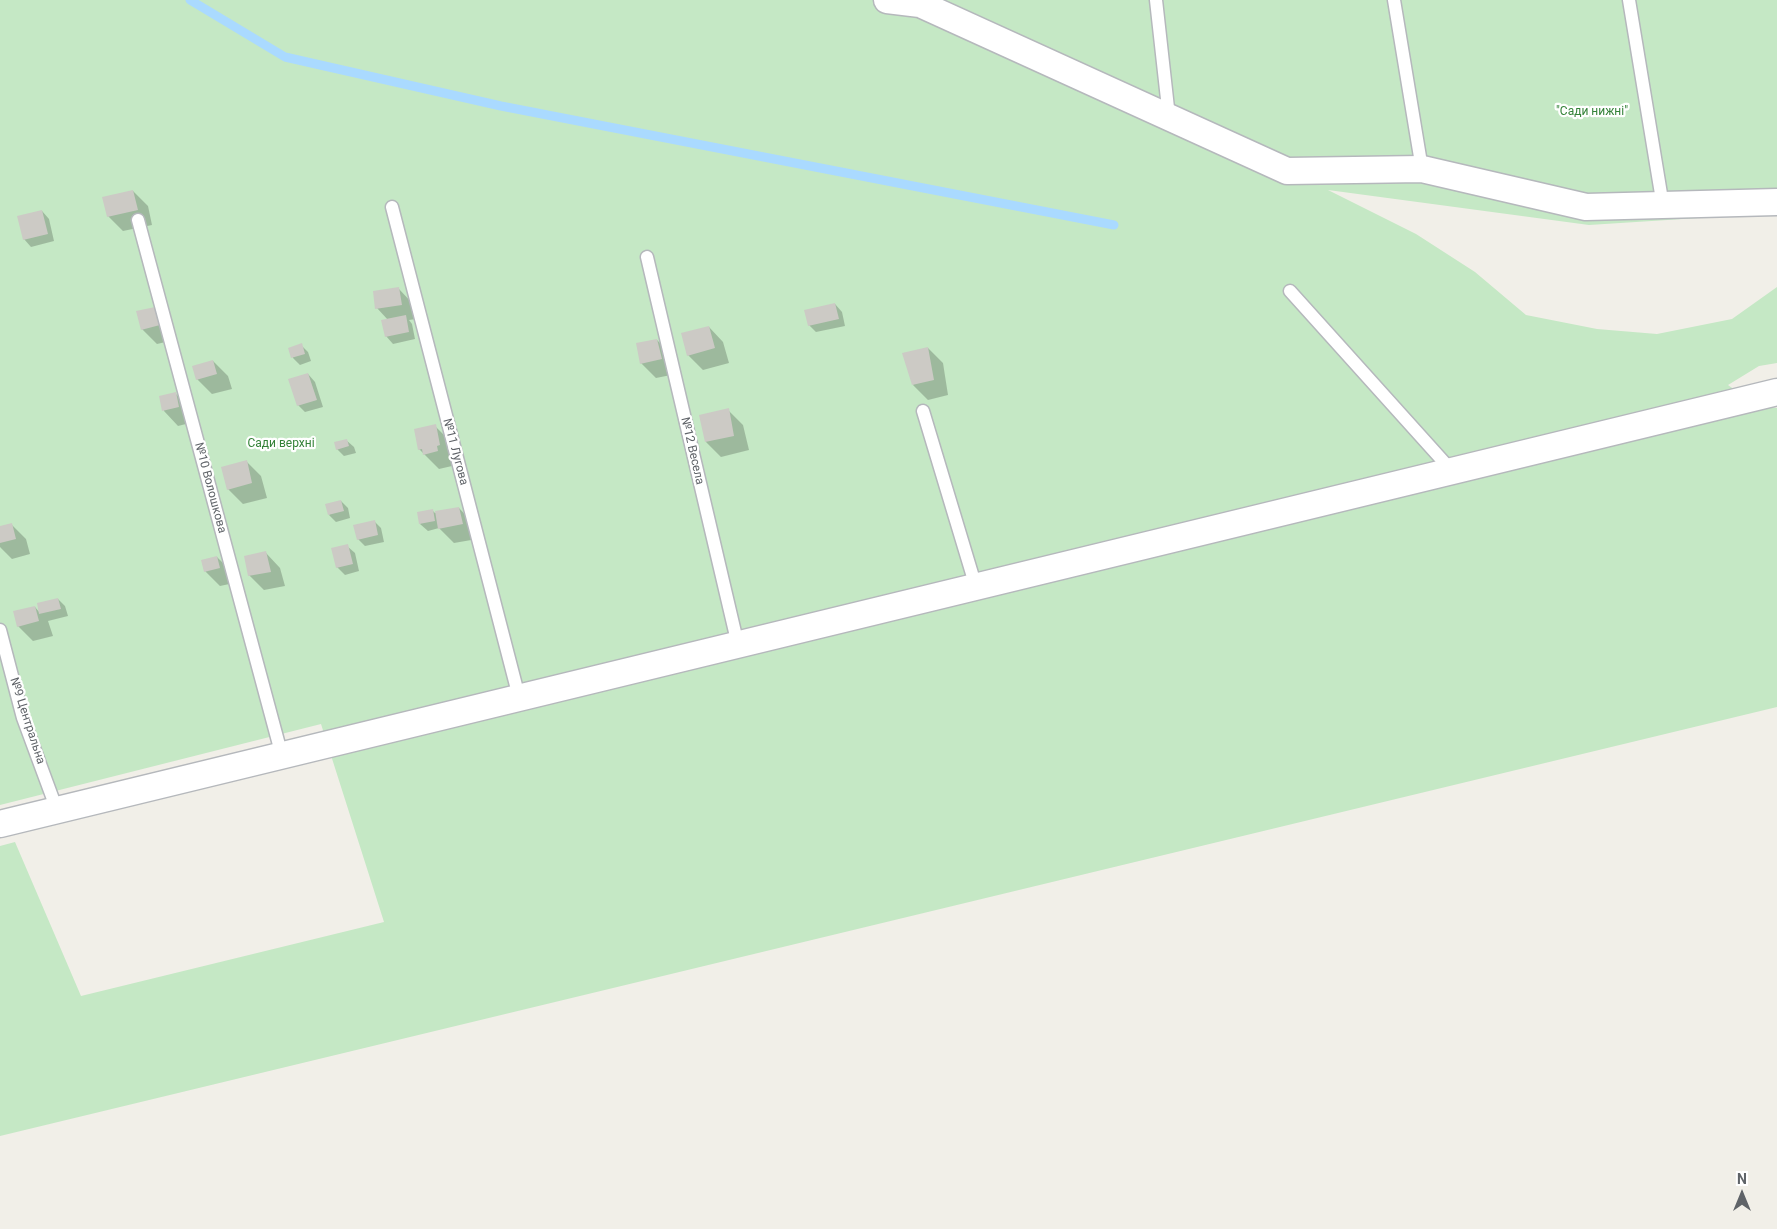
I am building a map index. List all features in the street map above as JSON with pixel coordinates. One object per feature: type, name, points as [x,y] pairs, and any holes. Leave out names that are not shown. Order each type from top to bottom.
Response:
[{"type":"street","points":[[887,0],[919,2],[1287,170],[1422,169],[1586,208],[1777,202]]},
{"type":"street","points":[[0,824],[1777,392]]},
{"type":"lane","points":[[1156,0],[1169,117]]},
{"type":"lane","points":[[1394,0],[1422,169]]},
{"type":"lane","points":[[1629,0],[1663,206]]},
{"type":"lane","name":"№11 Лугова","points":[[392,208],[519,697]]},
{"type":"lane","name":"№10 Волошкова","points":[[138,220],[282,756]]},
{"type":"lane","name":"№12 Весела","points":[[647,257],[738,645]]},
{"type":"lane","points":[[1290,291],[1452,471]]},
{"type":"lane","points":[[923,411],[976,587]]},
{"type":"lane","name":"№9 Центральна","points":[[0,630],[23,718],[57,810]]},
{"type":"green space","points":[[0,0],[1777,0],[1777,213],[1589,225],[1328,190],[1416,234],[1475,272],[1526,315],[1597,329],[1657,334],[1732,319],[1777,287],[1777,363],[1759,366],[1728,385],[1757,406],[1777,408],[1777,707],[0,1136],[0,846],[15,842],[81,996],[384,922],[321,724],[0,805]]},
{"type":"building","points":[[133,190],[138,210],[107,217],[102,197]]},
{"type":"building","points":[[42,210],[48,234],[23,240],[17,216]]},
{"type":"building","points":[[399,287],[402,305],[375,309],[373,291]]},
{"type":"building","points":[[835,303],[839,319],[808,326],[804,310]]},
{"type":"building","points":[[155,307],[160,325],[141,330],[136,311]]},
{"type":"building","points":[[406,315],[409,332],[385,337],[381,320]]},
{"type":"building","points":[[709,326],[715,348],[687,356],[681,333]]},
{"type":"building","points":[[657,339],[662,359],[640,364],[636,343]]},
{"type":"building","points":[[302,343],[305,354],[291,358],[288,348]]},
{"type":"building","points":[[928,347],[934,380],[912,385],[902,353]]},
{"type":"building","points":[[213,360],[217,374],[196,380],[192,366]]},
{"type":"building","points":[[308,373],[317,400],[297,406],[288,379]]},
{"type":"building","points":[[176,392],[179,407],[162,411],[159,396]]},
{"type":"building","points":[[729,408],[734,436],[705,442],[699,415]]},
{"type":"building","points":[[436,424],[440,445],[437,446],[438,451],[423,455],[422,449],[418,450],[414,429]]},
{"type":"building","points":[[347,439],[349,446],[336,450],[334,442]]},
{"type":"building","points":[[247,460],[252,483],[227,490],[221,467]]},
{"type":"building","points":[[341,500],[344,511],[328,515],[325,504]]},
{"type":"building","points":[[459,507],[463,524],[438,529],[435,511]]},
{"type":"building","points":[[433,509],[435,521],[419,524],[417,512]]},
{"type":"building","points":[[375,520],[378,535],[357,540],[353,525]]},
{"type":"building","points":[[12,523],[16,539],[0,543],[0,526]]},
{"type":"building","points":[[348,544],[353,564],[336,568],[331,548]]},
{"type":"building","points":[[266,551],[271,572],[248,576],[244,556]]},
{"type":"building","points":[[217,556],[220,568],[204,572],[201,560]]},
{"type":"building","points":[[58,598],[61,609],[39,614],[37,603]]},
{"type":"building","points":[[35,606],[39,621],[17,627],[13,611]]},
{"type":"waterway","points":[[190,0],[285,57],[501,106],[1114,225]]},
{"type":"park label","name":"\"Сади нижні\"","points":[[1592,112]]},
{"type":"park label","name":"Сади верхні","points":[[281,444]]}]
